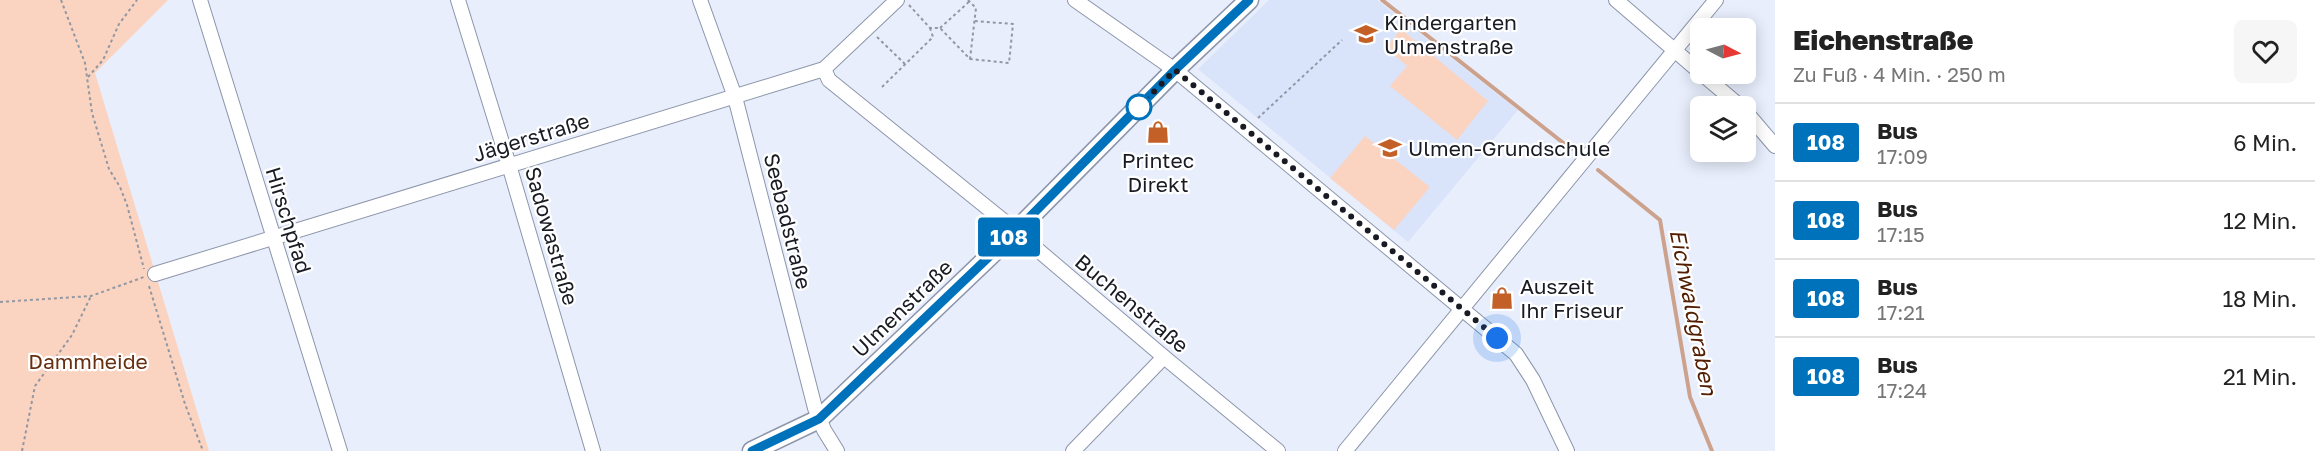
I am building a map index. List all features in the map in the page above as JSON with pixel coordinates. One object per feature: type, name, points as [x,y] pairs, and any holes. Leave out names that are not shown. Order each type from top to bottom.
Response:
[{"type":"street","name":"Hirschpfad","points":[[200,0],[340,451]]},
{"type":"street","name":"Sadowastraße","points":[[458,0],[593,451]]},
{"type":"street","name":"Seebadstraße","points":[[700,0],[735,97],[819,419],[837,451]]},
{"type":"street","name":"Jägerstraße","points":[[151,275],[824,69],[897,0]]},
{"type":"street","points":[[1075,0],[1175,70],[1516,354],[1533,380],[1567,451]]},
{"type":"street","name":"Ulmenstraße","points":[[752,451],[819,419],[1016,231],[1175,70],[1249,0]]},
{"type":"street","points":[[1616,0],[1690,63]]},
{"type":"street","points":[[1345,451],[1716,0]]},
{"type":"street","name":"Buchenstraße","points":[[824,69],[829,80],[1016,231],[1278,451]]},
{"type":"street","points":[[1714,84],[1728,96]]},
{"type":"street","points":[[1756,124],[1775,146]]},
{"type":"street","points":[[1073,451],[1164,357]]},
{"type":"path","points":[[61,0],[88,77],[90,104],[109,169],[120,187],[151,275],[186,404],[203,451]]},
{"type":"path","points":[[88,77],[104,60],[119,24],[137,0]]},
{"type":"path","points":[[882,87],[933,37],[930,28],[904,0]]},
{"type":"path","points":[[930,28],[940,28],[970,0],[976,8],[970,59]]},
{"type":"path","points":[[940,28],[970,59],[1009,63],[1014,24],[975,21]]},
{"type":"path","points":[[868,28],[905,64]]},
{"type":"path","points":[[1258,118],[1342,40]]},
{"type":"path","points":[[0,302],[91,296],[151,275]]},
{"type":"path","points":[[22,451],[35,386],[72,335],[91,296]]},
{"type":"shaded area","name":"Ulmen-Grundschule","points":[[1269,0],[1377,0],[1518,110],[1408,242],[1198,69]]},
{"type":"green space","name":"Dammheide","points":[[0,0],[168,0],[95,73],[209,451],[0,451]]},
{"type":"green space","points":[[1401,29],[1488,101],[1457,140],[1390,86],[1407,66],[1386,48]]},
{"type":"green space","points":[[1365,136],[1430,187],[1394,230],[1330,178]]},
{"type":"waterway","name":"Eichwaldgraben","points":[[1382,0],[1571,149]]},
{"type":"waterway","name":"Eichwaldgraben","points":[[1598,170],[1660,220],[1690,397],[1712,451]]},
{"type":"bus line","name":"108","points":[[752,451],[819,419],[1016,231],[1175,70],[1249,0]]},
{"type":"place","name":"Kindergarten Ulmenstraße","points":[[1366,34]]},
{"type":"place","name":"Printec Direkt","points":[[1158,132]]},
{"type":"place","name":"Ulmen-Grundschule","points":[[1390,148]]},
{"type":"place","name":"Auszeit Ihr Friseur","points":[[1502,298]]},
{"type":"route","points":[[1139,107],[1175,70],[1497,338]]}]
